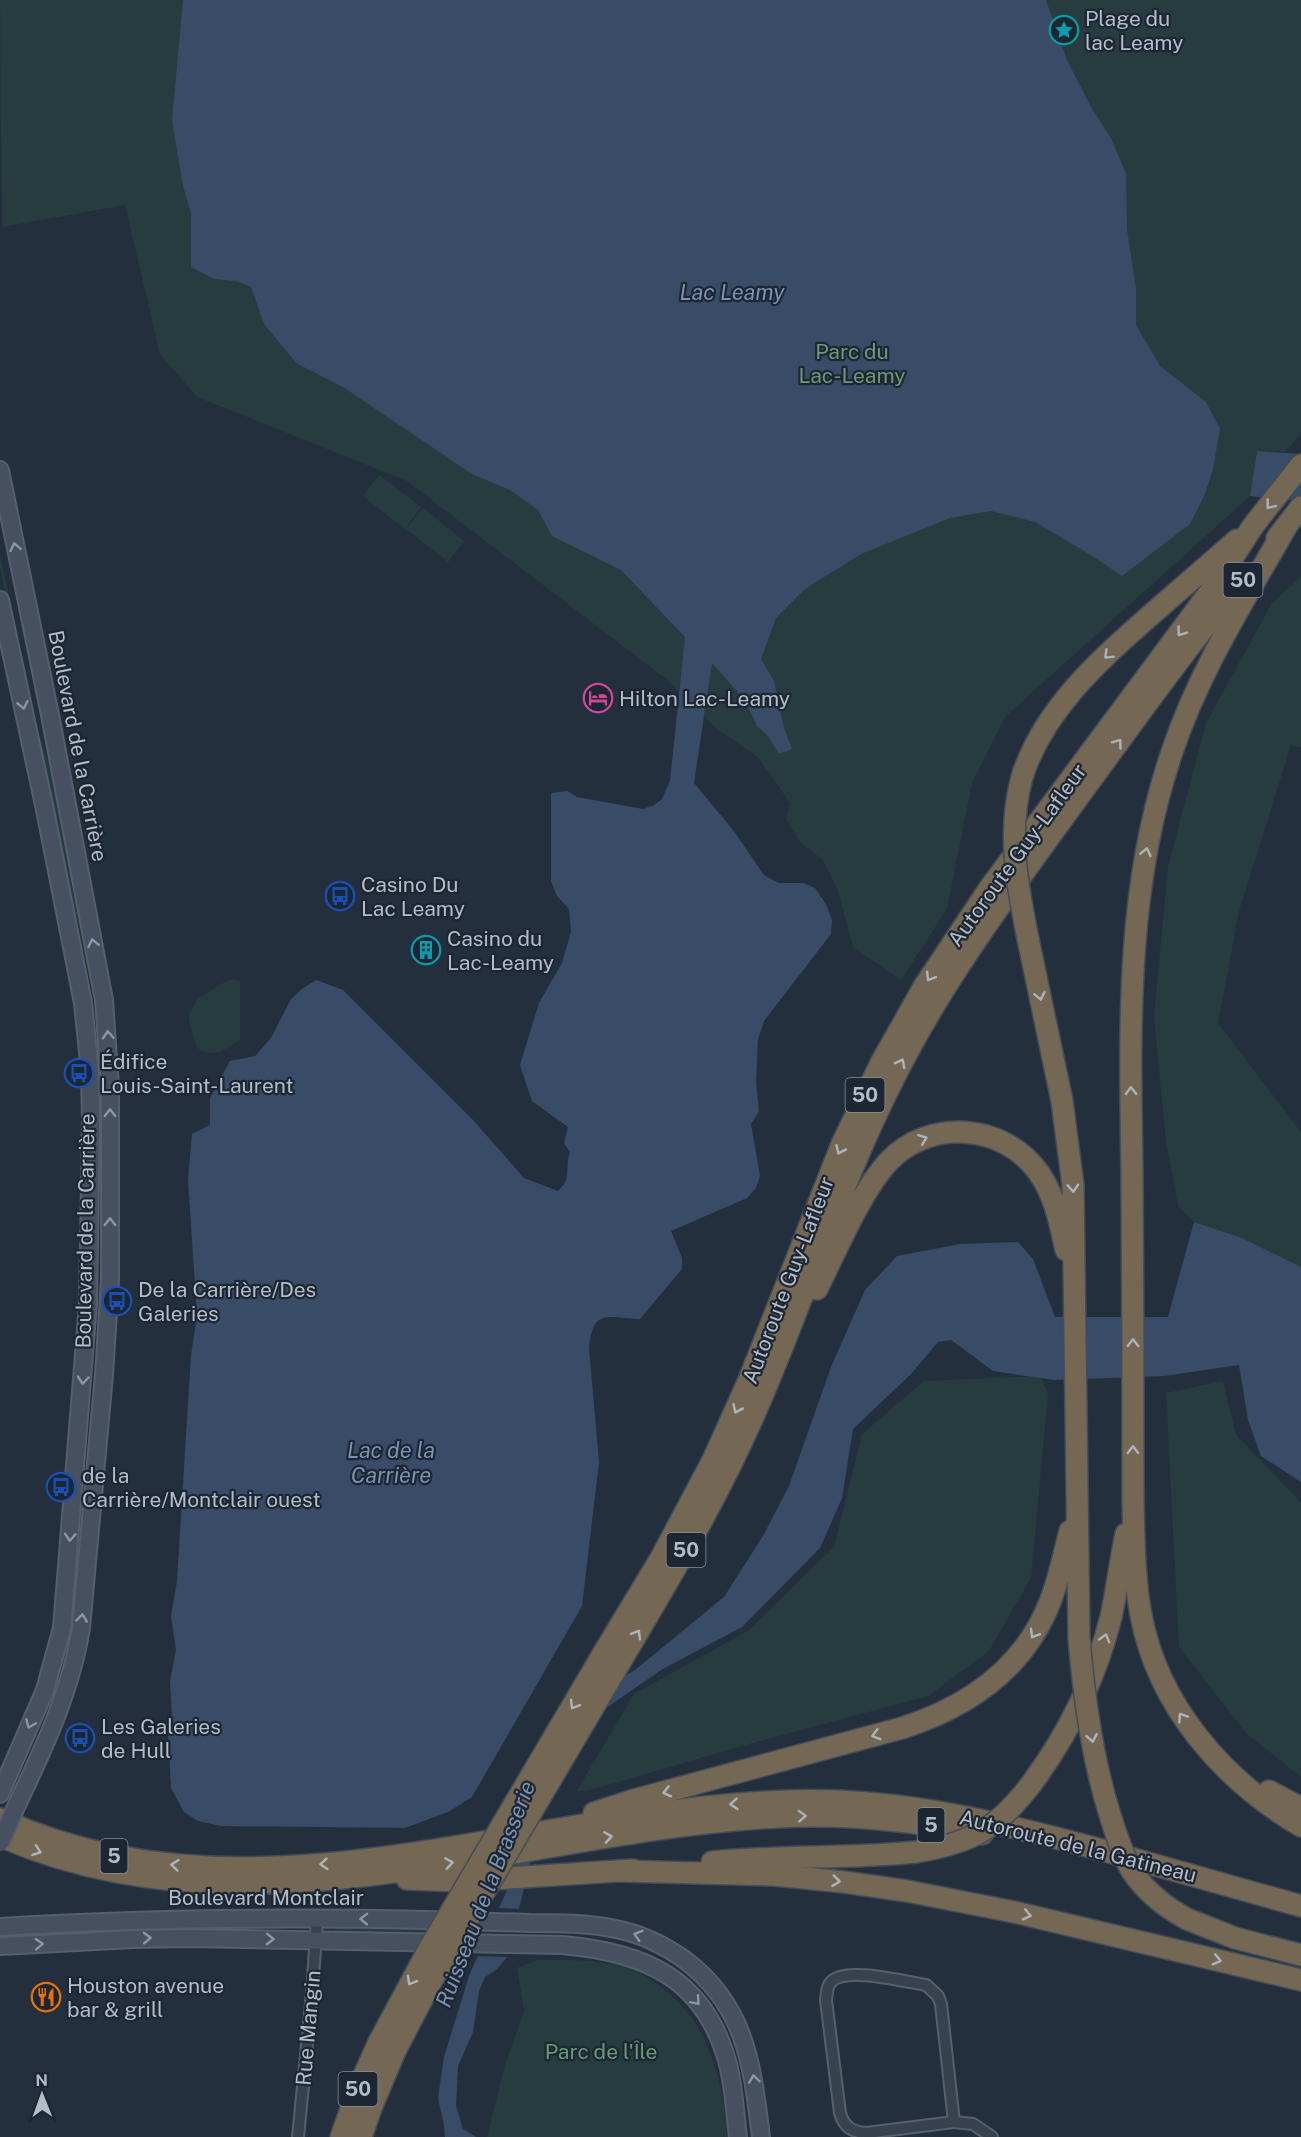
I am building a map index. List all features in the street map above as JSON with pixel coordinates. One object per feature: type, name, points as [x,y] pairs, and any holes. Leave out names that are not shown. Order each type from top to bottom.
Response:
[{"type":"highway","name":"Autoroute Guy-Lafleur","points":[[611,1659],[713,1461],[749,1380],[839,1152],[865,1094],[901,1027],[943,957],[978,905],[1215,585],[1253,526],[1301,465]]},
{"type":"highway","name":"Autoroute Guy-Lafleur","points":[[361,2137],[375,2098],[387,2047],[424,1957],[611,1659],[708,1510],[738,1451],[766,1388],[856,1156],[901,1064],[939,997],[1004,899],[1199,633],[1301,507]]},
{"type":"highway","points":[[1253,526],[1128,634],[1086,676],[1046,724],[1031,752],[1022,777],[1015,806],[1013,841],[1019,895],[1058,1077],[1073,1185],[1079,1638],[1092,1742],[1105,1799],[1121,1849],[1137,1877],[1165,1906],[1187,1919],[1235,1938],[1301,1955]]},
{"type":"highway","points":[[1286,527],[1223,634],[1186,714],[1163,780],[1145,854],[1135,924],[1131,1019],[1133,1501],[1137,1592],[1141,1618],[1149,1649],[1176,1708],[1196,1736],[1220,1762],[1266,1804],[1301,1826]]},
{"type":"highway","points":[[766,1388],[870,1187],[895,1156],[909,1145],[927,1137],[953,1132],[985,1135],[1010,1146],[1030,1162],[1052,1196],[1076,1289]]},
{"type":"highway","points":[[533,1833],[634,1800],[912,1725],[951,1709],[984,1689],[1011,1664],[1030,1641],[1041,1622],[1053,1593],[1077,1501]]},
{"type":"highway","points":[[349,1877],[461,1881],[621,1871],[755,1858],[868,1856],[916,1852],[952,1845],[982,1832],[1005,1815],[1032,1784],[1069,1725],[1094,1672],[1113,1605],[1133,1501]]},
{"type":"highway","points":[[1220,1762],[1301,1808]]},
{"type":"highway","name":"Autoroute de la Gatineau","points":[[0,1836],[46,1854],[81,1864],[156,1879],[251,1884],[349,1877],[496,1847],[553,1838],[662,1813],[735,1804],[789,1801],[862,1802],[941,1811],[1061,1839],[1300,1909]]},
{"type":"highway","name":"Autoroute de la Gatineau","points":[[8,1813],[59,1842],[93,1852],[154,1863],[197,1867],[273,1867],[330,1863],[496,1847],[533,1833],[553,1838]]},
{"type":"highway","points":[[621,1871],[783,1876],[907,1891],[1014,1912],[1301,1980]]},
{"type":"highway","name":"Autoroute Guy-Lafleur","points":[[341,2137],[355,2098],[387,2047]]},
{"type":"main road","name":"Boulevard de la Carrière","points":[[0,473],[3,504],[52,724],[104,1000],[108,1045],[110,1137],[110,1262],[106,1338],[81,1628],[75,1661],[59,1707],[8,1813],[0,1843]]},
{"type":"main road","name":"Boulevard de la Carrière","points":[[0,600],[80,986],[86,1027],[91,1096],[88,1304],[62,1628],[45,1690],[0,1794]]},
{"type":"main road","name":"Boulevard Montclair","points":[[4,1923],[130,1919],[317,1918],[575,1923],[618,1929],[663,1945],[697,1970],[725,2001],[739,2027],[753,2071],[761,2137]]},
{"type":"main road","name":"Boulevard Montclair","points":[[0,1946],[142,1938],[315,1940],[581,1946],[626,1955],[653,1967],[688,1992],[708,2016],[722,2045],[731,2080],[738,2137]]},
{"type":"street","name":"Rue Mangin","points":[[298,2137],[317,1918]]},
{"type":"street","points":[[954,2122],[941,2004],[933,1990],[926,1985],[855,1974],[838,1977],[831,1982],[827,1989],[826,2000],[840,2113],[844,2123],[852,2130],[866,2133],[954,2122],[973,2124],[992,2137]]},
{"type":"green space","name":"Lac Leamy","points":[[0,0],[1301,0],[1301,434],[1285,452],[1257,451],[1250,496],[1005,717],[972,783],[947,909],[901,980],[853,947],[838,891],[823,860],[800,842],[786,819],[790,803],[758,757],[717,729],[666,679],[407,481],[197,397],[160,354],[125,205],[2,227]]},
{"type":"green space","points":[[379,475],[421,507],[405,529],[363,496]]},
{"type":"green space","points":[[423,508],[464,541],[448,562],[406,529]]},
{"type":"green space","points":[[0,555],[38,731],[60,799],[67,850],[89,962],[90,984],[78,922],[68,892],[5,593]]},
{"type":"green space","points":[[1301,577],[1301,747],[1291,745],[1239,911],[1218,1023],[1301,1132],[1301,1267],[1242,1238],[1194,1222],[1178,1206],[1166,1141],[1154,1017],[1168,867],[1206,723],[1272,603]]},
{"type":"green space","points":[[234,979],[240,982],[240,1040],[220,1052],[201,1051],[196,1046],[189,1014],[198,999],[228,980]]},
{"type":"green space","points":[[1040,1376],[1048,1393],[1031,1578],[989,1651],[928,1696],[745,1745],[598,1788],[576,1792],[634,1694],[749,1630],[834,1547],[862,1434],[924,1381]]},
{"type":"green space","points":[[1223,1381],[1236,1435],[1301,1502],[1301,1777],[1246,1733],[1179,1647],[1166,1393]]},
{"type":"green space","points":[[335,1926],[429,1928],[425,1934],[335,1931]]},
{"type":"green space","name":"Parc de l'Île","points":[[538,1960],[593,1961],[614,1964],[638,1972],[672,1996],[697,2026],[713,2060],[728,2137],[487,2137],[505,2065],[524,2011],[517,1968]]},
{"type":"water","name":"Lac de la Carrière","points":[[183,0],[1046,0],[1067,60],[1091,107],[1112,140],[1126,174],[1127,229],[1136,289],[1136,325],[1160,366],[1206,402],[1220,429],[1213,469],[1205,494],[1190,524],[1122,576],[1035,522],[991,511],[950,518],[861,554],[805,589],[776,618],[761,659],[774,681],[784,728],[792,749],[779,754],[768,736],[757,726],[744,699],[712,663],[694,783],[733,830],[764,875],[778,883],[803,883],[815,888],[826,904],[832,920],[831,934],[764,1021],[758,1039],[756,1082],[759,1111],[751,1124],[760,1176],[756,1188],[747,1198],[671,1231],[682,1258],[682,1269],[640,1319],[604,1318],[594,1326],[589,1348],[599,1462],[582,1606],[472,1797],[448,1812],[405,1828],[221,1826],[198,1821],[184,1812],[171,1788],[168,1730],[172,1716],[170,1681],[176,1650],[171,1616],[177,1581],[191,1355],[197,1316],[188,1179],[192,1134],[210,1125],[210,1098],[230,1061],[255,1056],[271,1038],[291,999],[316,980],[343,990],[473,1120],[524,1178],[558,1191],[563,1186],[567,1177],[570,1152],[564,1143],[568,1127],[532,1101],[520,1065],[539,1003],[562,963],[571,932],[569,909],[557,896],[551,881],[551,793],[567,791],[577,797],[643,809],[662,799],[670,781],[685,637],[621,570],[552,536],[538,510],[510,490],[472,474],[343,387],[296,363],[264,324],[251,287],[236,281],[214,279],[191,267],[191,213],[183,186],[172,120]]},
{"type":"water","points":[[1257,451],[1301,454],[1301,501],[1250,496]]},
{"type":"water","name":"Ruisseau de la Brasserie","points":[[1194,1222],[1242,1238],[1301,1267],[1301,1482],[1261,1456],[1248,1420],[1239,1365],[1164,1376],[1054,1380],[993,1371],[951,1340],[938,1342],[911,1374],[853,1429],[842,1498],[820,1548],[742,1627],[661,1670],[599,1713],[544,1807],[507,1957],[497,1969],[485,1977],[479,1991],[473,2032],[458,2066],[456,2106],[463,2129],[476,2137],[445,2137],[438,2098],[444,2057],[469,1976],[507,1890],[532,1794],[595,1694],[635,1670],[724,1597],[763,1536],[789,1486],[831,1367],[865,1290],[897,1256],[960,1244],[1018,1242],[1033,1259],[1055,1317],[1168,1317]]},
{"type":"pier","points":[[496,1908],[523,1909],[511,1957],[474,1956]]},
{"type":"place","name":"Plage du lac Leamy","points":[[1064,30]]},
{"type":"place","name":"Hilton Lac-Leamy","points":[[598,698]]},
{"type":"place","name":"Casino Du Lac Leamy","points":[[340,896]]},
{"type":"place","name":"Casino du Lac-Leamy","points":[[426,950]]},
{"type":"place","name":"Édifice Louis-Saint-Laurent","points":[[79,1073]]},
{"type":"place","name":"De la Carrière/Des Galeries","points":[[117,1301]]},
{"type":"place","name":"de la Carrière/Montclair ouest","points":[[61,1487]]},
{"type":"place","name":"Les Galeries de Hull","points":[[80,1738]]},
{"type":"place","name":"Houston avenue bar & grill","points":[[46,1997]]},
{"type":"park label","name":"Parc du Lac-Leamy","points":[[852,363]]}]
